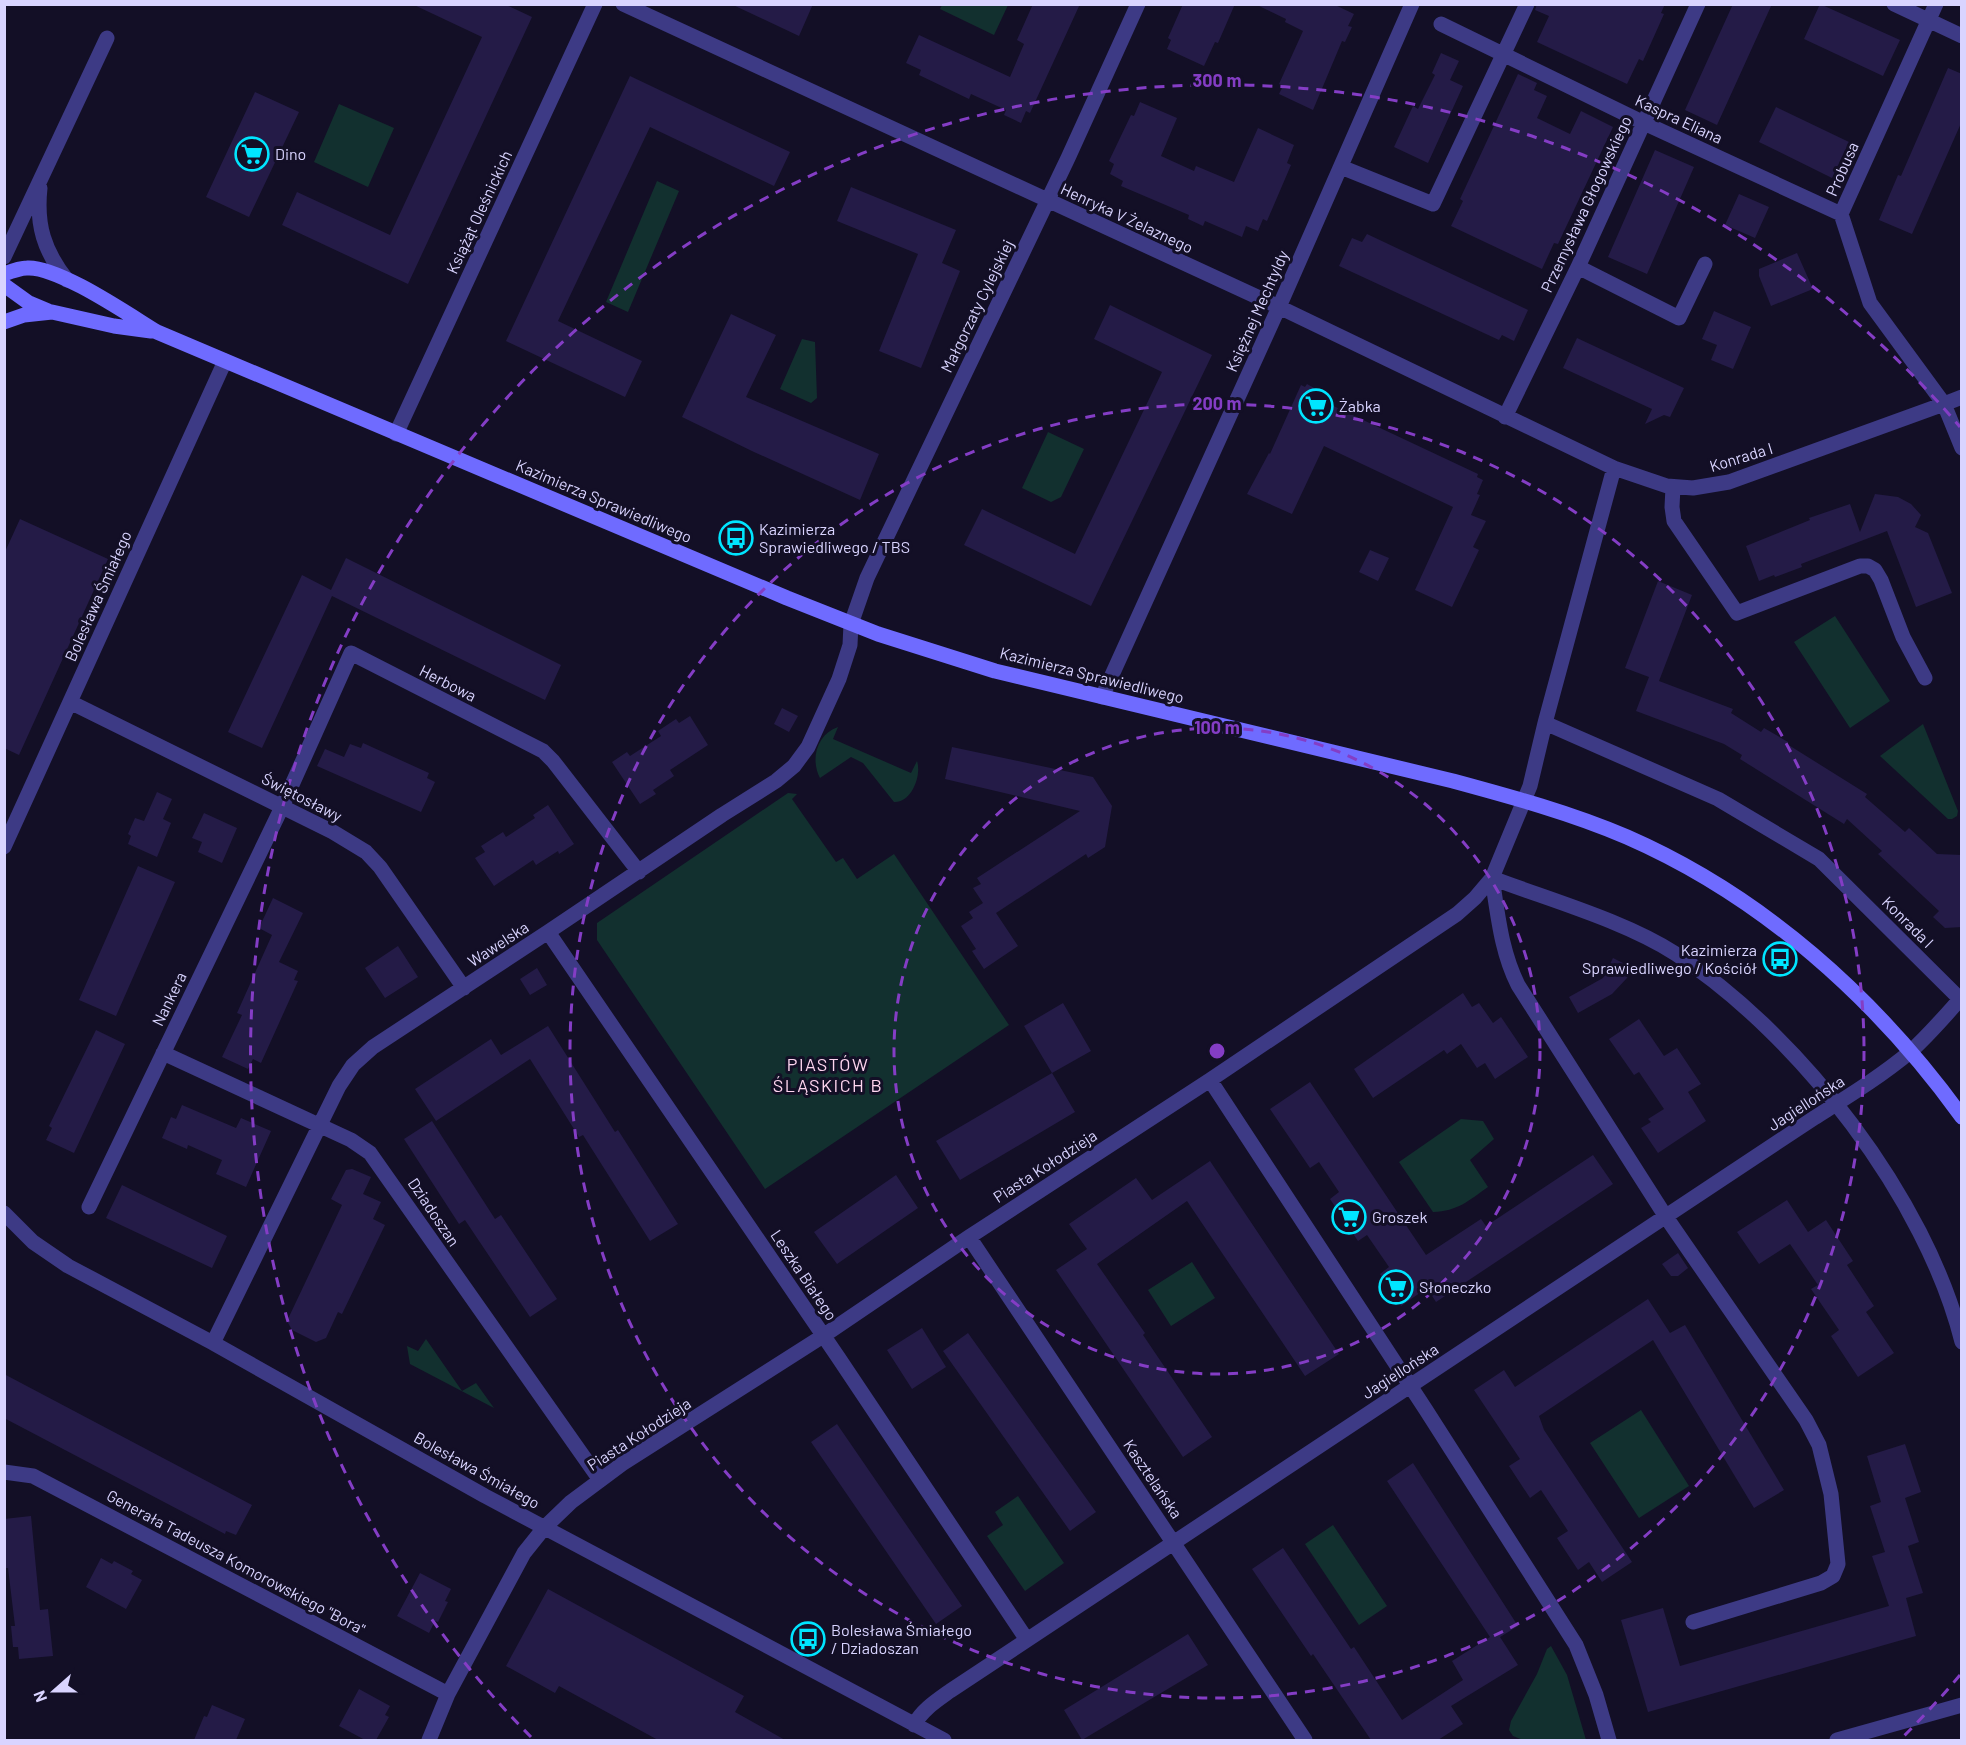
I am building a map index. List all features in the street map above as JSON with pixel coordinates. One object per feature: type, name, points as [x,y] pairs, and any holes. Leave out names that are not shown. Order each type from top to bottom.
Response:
[{"type":"street","name":"Książąt Oleśnickich","points":[[396,434],[595,4]]},
{"type":"street","name":"Henryka V Żelaznego","points":[[624,4],[1279,307],[1614,468]]},
{"type":"street","name":"Małgorzaty Cylejskiej","points":[[851,624],[867,578],[1048,200],[1138,4]]},
{"type":"street","name":"Księżnej Mechtyldy","points":[[1102,697],[1279,307],[1412,4]]},
{"type":"street","points":[[1341,167],[1432,204],[1527,4]]},
{"type":"street","name":"Przemysława Głogowskiego","points":[[1504,417],[1578,267],[1698,4]]},
{"type":"street","points":[[1894,4],[1962,36]]},
{"type":"street","name":"Probusa","points":[[1936,4],[1841,214],[1870,303],[1944,404]]},
{"type":"street","name":"Kaspra Eliana","points":[[1441,24],[1644,123],[1841,214]]},
{"type":"street","points":[[4,257],[107,38]]},
{"type":"street","points":[[42,177],[40,228],[50,257],[67,280]]},
{"type":"street","points":[[1578,267],[1679,318],[1705,264]]},
{"type":"street","name":"Kazimierza Sprawiedliwego","points":[[4,274],[27,267],[38,268],[89,290],[157,332],[878,634],[995,671],[1432,775],[1524,801],[1626,837],[1704,876],[1761,913],[1817,958],[1911,1051],[1962,1117]]},
{"type":"street","name":"Kazimierza Sprawiedliwego","points":[[4,285],[29,303],[52,312],[114,326],[157,332]]},
{"type":"street","name":"Kazimierza Sprawiedliwego","points":[[4,322],[24,315],[52,312]]},
{"type":"street","name":"Bolesława Śmiałego","points":[[4,847],[225,361]]},
{"type":"street","name":"Konrada I","points":[[1614,468],[1640,479],[1673,487],[1693,488],[1729,482],[1962,397]]},
{"type":"street","points":[[1944,404],[1962,448]]},
{"type":"street","points":[[1524,801],[1530,786],[1614,468]]},
{"type":"street","points":[[1673,487],[1674,521],[1737,613],[1860,566],[1868,566],[1875,570],[1881,580],[1902,637],[1925,678]]},
{"type":"street","name":"Wawelska","points":[[213,1343],[319,1125],[353,1065],[372,1047],[776,781],[794,766],[808,747],[840,679],[850,645],[851,624]]},
{"type":"street","name":"Herbowa","points":[[282,807],[351,654],[543,752],[553,761],[639,872]]},
{"type":"street","name":"Świętosławy","points":[[70,702],[333,831],[366,852],[380,867],[464,988]]},
{"type":"street","name":"Konrada I","points":[[1545,723],[1719,799],[1819,859],[1961,998],[1911,1051]]},
{"type":"street","name":"Piasta Kołodzieja","points":[[429,1740],[448,1694],[520,1561],[544,1528],[571,1502],[600,1480],[823,1336],[1457,914],[1492,878],[1524,801]]},
{"type":"street","name":"Nankera","points":[[89,1207],[282,807]]},
{"type":"street","points":[[1693,1622],[1821,1583],[1833,1576],[1838,1564],[1831,1494],[1819,1445],[1806,1420],[1666,1217],[1518,985],[1508,966],[1502,942],[1492,878],[1636,933],[1676,954],[1738,1000],[1788,1048],[1836,1104],[1895,1190],[1943,1285],[1962,1342]]},
{"type":"street","name":"Leszka Białego","points":[[548,932],[1027,1640]]},
{"type":"street","name":"Jagiellońska","points":[[914,1725],[928,1707],[1027,1640],[1871,1083],[1911,1051]]},
{"type":"street","name":"Dziadoszan","points":[[163,1053],[351,1140],[370,1153],[600,1480]]},
{"type":"street","points":[[1210,1080],[1576,1646],[1596,1695],[1610,1740]]},
{"type":"street","name":"Bolesława Śmiałego","points":[[4,1213],[33,1242],[68,1266],[213,1343],[544,1528],[944,1740]]},
{"type":"street","name":"Kasztelańska","points":[[969,1237],[1305,1740]]},
{"type":"street","name":"Generała Tadeusza Komorowskiego \"Bora\"","points":[[4,1472],[33,1476],[448,1694]]},
{"type":"street","points":[[1838,1740],[1962,1705]]},
{"type":"green space","points":[[942,4],[1008,5],[994,35],[940,9]]},
{"type":"green space","points":[[339,104],[394,128],[368,187],[314,162]]},
{"type":"green space","points":[[657,181],[679,191],[628,312],[606,302]]},
{"type":"green space","points":[[802,339],[815,342],[817,398],[811,403],[780,389]]},
{"type":"green space","points":[[1048,432],[1084,449],[1061,497],[1051,502],[1022,488]]},
{"type":"green space","points":[[1835,616],[1890,701],[1850,728],[1794,642]]},
{"type":"green space","points":[[1923,724],[1958,811],[1957,816],[1952,819],[1948,819],[1880,756]]},
{"type":"green space","points":[[838,727],[833,739],[911,773],[917,761],[918,774],[910,793],[900,801],[894,802],[863,763],[851,757],[820,778],[816,763],[817,748],[825,735]]},
{"type":"green space","points":[[788,793],[797,794],[792,799],[836,862],[843,858],[857,879],[894,854],[1009,1025],[765,1189],[597,940],[597,923]]},
{"type":"green space","points":[[1461,1119],[1483,1121],[1494,1139],[1470,1160],[1488,1187],[1456,1207],[1433,1212],[1399,1162]]},
{"type":"green space","points":[[1192,1262],[1215,1298],[1171,1326],[1148,1290]]},
{"type":"green space","points":[[426,1339],[462,1391],[476,1383],[494,1408],[410,1364],[407,1346],[418,1351]]},
{"type":"green space","points":[[1641,1410],[1689,1486],[1639,1518],[1590,1443]]},
{"type":"green space","points":[[1018,1496],[1064,1563],[1025,1591],[987,1536],[1003,1525],[995,1512]]},
{"type":"green space","points":[[1333,1525],[1387,1606],[1359,1625],[1305,1544]]},
{"type":"green space","points":[[1551,1646],[1567,1675],[1586,1740],[1523,1740],[1513,1736],[1509,1730],[1511,1721],[1537,1674],[1547,1649]]},
{"type":"building","points":[[412,4],[504,4],[532,17],[408,284],[282,225],[297,192],[390,235],[482,37]]},
{"type":"building","points":[[731,4],[813,4],[799,36]]},
{"type":"building","points":[[1033,4],[1080,4],[1030,113],[1026,111],[1021,123],[1004,115],[1006,110],[971,94],[969,99],[919,75],[921,70],[906,63],[919,35],[1010,77],[1024,44],[1017,40]]},
{"type":"building","points":[[1183,4],[1235,4],[1218,43],[1215,42],[1204,66],[1167,49],[1171,40],[1168,38]]},
{"type":"building","points":[[1255,4],[1333,4],[1354,14],[1348,26],[1352,27],[1345,42],[1342,41],[1313,110],[1279,94],[1283,86],[1279,84],[1303,31],[1285,22],[1286,19]]},
{"type":"building","points":[[1537,4],[1665,4],[1661,13],[1664,14],[1643,61],[1639,59],[1627,84],[1537,42],[1549,16],[1535,10]]},
{"type":"building","points":[[1733,4],[1772,4],[1717,125],[1685,110]]},
{"type":"building","points":[[1820,4],[1900,40],[1883,76],[1804,39]]},
{"type":"building","points":[[1441,53],[1459,61],[1450,80],[1463,86],[1428,163],[1394,147],[1413,106],[1418,109],[1435,75],[1432,73]]},
{"type":"building","points":[[1948,68],[1962,74],[1962,121],[1912,234],[1879,220],[1898,175],[1901,176]]},
{"type":"building","points":[[1518,74],[1537,83],[1534,90],[1547,96],[1537,118],[1570,134],[1581,111],[1613,127],[1558,244],[1554,243],[1542,269],[1451,226],[1463,201],[1460,199]]},
{"type":"building","points":[[630,76],[790,152],[774,186],[650,127],[558,321],[642,361],[625,397],[506,341]]},
{"type":"building","name":"Dino","points":[[255,92],[299,112],[249,217],[206,197]]},
{"type":"building","points":[[1140,102],[1177,118],[1161,156],[1194,171],[1196,166],[1234,182],[1258,128],[1294,145],[1287,163],[1291,165],[1267,221],[1263,219],[1258,231],[1246,226],[1242,237],[1205,221],[1203,226],[1188,219],[1189,215],[1121,186],[1123,181],[1110,174],[1114,164],[1109,161],[1131,115],[1134,116]]},
{"type":"building","points":[[1776,107],[1849,142],[1832,178],[1759,142]]},
{"type":"building","points":[[1655,150],[1694,167],[1647,274],[1608,257]]},
{"type":"building","points":[[851,187],[956,230],[942,263],[960,271],[921,368],[879,351],[918,254],[837,221]]},
{"type":"building","points":[[1739,194],[1769,207],[1755,238],[1725,225]]},
{"type":"building","points":[[1367,234],[1528,310],[1514,341],[1502,335],[1499,340],[1339,266],[1352,238],[1362,242]]},
{"type":"building","points":[[1797,253],[1813,289],[1771,306],[1759,276],[1759,269]]},
{"type":"building","points":[[1110,305],[1212,355],[1091,606],[964,545],[982,509],[1075,554],[1162,372],[1094,339]]},
{"type":"building","points":[[1714,311],[1751,327],[1733,369],[1711,360],[1717,345],[1702,339]]},
{"type":"building","points":[[731,314],[776,335],[746,397],[879,454],[860,500],[682,417]]},
{"type":"building","points":[[1577,338],[1684,388],[1670,417],[1664,415],[1645,424],[1652,409],[1563,368]]},
{"type":"building","points":[[1307,384],[1330,397],[1327,403],[1478,474],[1477,477],[1483,480],[1477,494],[1480,495],[1471,515],[1486,521],[1473,547],[1479,550],[1452,607],[1415,590],[1453,507],[1324,446],[1292,514],[1247,494],[1270,454],[1301,385],[1305,387]]},
{"type":"building","points":[[1875,494],[1898,497],[1911,504],[1921,515],[1915,527],[1928,533],[1952,593],[1916,607],[1887,531],[1801,564],[1802,567],[1759,581],[1746,546],[1810,520],[1809,518],[1850,504],[1860,532]]},
{"type":"building","points":[[20,519],[108,559],[19,755],[4,748],[4,554]]},
{"type":"building","points":[[1370,550],[1389,558],[1378,581],[1359,572]]},
{"type":"building","points":[[346,558],[561,665],[545,700],[332,596],[262,748],[228,732],[302,575],[331,590]]},
{"type":"building","points":[[1658,581],[1692,595],[1659,681],[1733,709],[1731,713],[1761,732],[1764,728],[1788,742],[1787,744],[1867,794],[1865,797],[1905,832],[1909,828],[1937,854],[1962,855],[1962,927],[1945,928],[1933,917],[1939,911],[1878,854],[1882,851],[1847,819],[1844,824],[1740,759],[1742,755],[1724,744],[1636,711],[1649,677],[1625,668]]},
{"type":"building","points":[[782,708],[798,716],[789,732],[774,724]]},
{"type":"building","points":[[690,716],[708,745],[670,770],[674,776],[653,790],[656,794],[640,804],[612,762],[627,752],[630,756],[661,736],[658,731],[676,719],[679,723]]},
{"type":"building","points":[[363,743],[429,773],[427,778],[435,782],[421,812],[317,766],[325,749],[344,757],[350,744],[361,748]]},
{"type":"building","points":[[952,747],[1093,777],[1112,806],[1105,847],[1088,858],[1086,854],[996,913],[1018,946],[984,969],[972,951],[976,949],[961,926],[973,918],[969,912],[983,903],[973,888],[981,884],[977,878],[1080,811],[945,779]]},
{"type":"building","points":[[157,792],[172,799],[163,819],[171,823],[157,857],[128,844],[131,836],[128,834],[135,818],[144,821]]},
{"type":"building","points":[[548,805],[574,844],[536,865],[533,860],[494,886],[475,858],[485,852],[481,846],[503,832],[506,837],[535,818],[533,815]]},
{"type":"building","points":[[204,813],[237,828],[222,863],[198,852],[202,842],[192,838]]},
{"type":"building","points":[[138,866],[175,882],[116,1016],[79,1000]]},
{"type":"building","points":[[273,898],[303,913],[279,962],[298,971],[294,980],[298,981],[261,1063],[253,1059],[248,1069],[222,1057],[242,1015],[237,1013],[272,935],[259,928]]},
{"type":"building","points":[[398,946],[418,977],[385,998],[365,968]]},
{"type":"building","points":[[1613,958],[1633,968],[1627,978],[1612,994],[1578,1013],[1569,997],[1603,978]]},
{"type":"building","points":[[537,968],[547,985],[530,995],[520,979]]},
{"type":"building","points":[[1463,993],[1472,1007],[1479,1003],[1493,1023],[1501,1017],[1528,1057],[1495,1079],[1485,1063],[1477,1068],[1461,1044],[1447,1054],[1444,1050],[1373,1098],[1354,1069]]},
{"type":"building","points":[[1063,1003],[1091,1051],[1052,1073],[1024,1026]]},
{"type":"building","points":[[1639,1019],[1664,1056],[1677,1048],[1701,1084],[1688,1092],[1706,1121],[1658,1153],[1641,1128],[1651,1122],[1648,1119],[1664,1109],[1639,1072],[1634,1075],[1609,1039]]},
{"type":"building","points":[[548,1026],[615,1132],[618,1130],[678,1224],[650,1241],[583,1135],[579,1137],[530,1059],[436,1121],[415,1089],[491,1039],[501,1055]]},
{"type":"building","points":[[96,1030],[125,1044],[74,1153],[46,1140],[52,1128],[49,1126]]},
{"type":"building","points":[[1052,1073],[1075,1112],[960,1180],[936,1141]]},
{"type":"building","points":[[1310,1082],[1426,1255],[1481,1219],[1486,1226],[1593,1155],[1613,1184],[1436,1302],[1427,1288],[1401,1306],[1380,1274],[1389,1267],[1367,1235],[1358,1241],[1330,1199],[1339,1192],[1319,1162],[1310,1168],[1270,1109]]},
{"type":"building","points":[[182,1105],[236,1128],[241,1118],[271,1131],[246,1187],[216,1174],[222,1160],[188,1145],[187,1149],[162,1138],[171,1117],[176,1119]]},
{"type":"building","points":[[432,1121],[495,1219],[501,1215],[557,1299],[530,1317],[465,1220],[459,1224],[404,1139]]},
{"type":"building","points":[[1210,1161],[1339,1354],[1305,1376],[1187,1201],[1097,1264],[1212,1437],[1183,1457],[1056,1270],[1087,1249],[1069,1224],[1136,1178],[1152,1200]]},
{"type":"building","points":[[352,1169],[371,1177],[363,1194],[381,1202],[373,1219],[385,1225],[342,1314],[338,1312],[326,1338],[316,1342],[292,1330],[287,1321],[342,1205],[331,1199],[346,1170]]},
{"type":"building","points":[[896,1175],[918,1208],[837,1264],[814,1232]]},
{"type":"building","points":[[122,1185],[227,1236],[212,1268],[106,1218]]},
{"type":"building","points":[[1787,1200],[1808,1232],[1826,1220],[1853,1261],[1847,1265],[1874,1306],[1866,1312],[1894,1353],[1858,1377],[1831,1336],[1839,1330],[1811,1289],[1818,1285],[1790,1244],[1759,1264],[1737,1232]]},
{"type":"building","points":[[1678,1253],[1688,1268],[1678,1276],[1671,1276],[1662,1264]]},
{"type":"building","points":[[1648,1299],[1670,1333],[1685,1325],[1784,1490],[1754,1508],[1653,1340],[1539,1416],[1544,1430],[1632,1562],[1602,1582],[1589,1562],[1578,1570],[1557,1538],[1568,1531],[1541,1490],[1530,1498],[1509,1466],[1520,1459],[1474,1390],[1504,1370],[1515,1387]]},
{"type":"building","points":[[922,1328],[946,1367],[912,1389],[887,1350]]},
{"type":"building","points":[[968,1333],[1096,1512],[1070,1531],[943,1351]]},
{"type":"building","points":[[4,1374],[252,1505],[236,1535],[226,1531],[225,1534],[4,1418]]},
{"type":"building","points":[[837,1424],[962,1606],[936,1624],[811,1442]]},
{"type":"building","points":[[1905,1444],[1921,1492],[1905,1498],[1919,1542],[1908,1546],[1923,1593],[1906,1598],[1916,1636],[1648,1712],[1621,1620],[1663,1608],[1680,1666],[1889,1606],[1872,1556],[1885,1552],[1870,1506],[1881,1502],[1867,1456]]},
{"type":"building","points":[[1413,1463],[1518,1626],[1500,1637],[1518,1665],[1451,1706],[1463,1724],[1438,1740],[1371,1740],[1252,1569],[1283,1548],[1351,1649],[1354,1647],[1402,1720],[1463,1680],[1452,1661],[1490,1637],[1387,1481]]},
{"type":"building","points":[[31,1516],[40,1610],[48,1609],[53,1656],[19,1659],[18,1647],[13,1647],[11,1626],[15,1626],[8,1568],[4,1568],[4,1519]]},
{"type":"building","points":[[101,1558],[112,1564],[114,1561],[133,1571],[131,1574],[142,1580],[126,1609],[86,1587]]},
{"type":"building","points":[[420,1573],[451,1589],[445,1601],[448,1602],[438,1622],[435,1621],[429,1633],[397,1616]]},
{"type":"building","points":[[548,1589],[744,1696],[735,1712],[785,1740],[658,1740],[559,1686],[555,1693],[506,1666]]},
{"type":"building","points":[[1188,1634],[1208,1665],[1082,1740],[1064,1710]]},
{"type":"building","points":[[359,1689],[390,1706],[385,1715],[389,1717],[376,1740],[365,1740],[339,1726]]},
{"type":"building","points":[[212,1705],[245,1719],[236,1740],[194,1740],[204,1716],[207,1717]]},
{"type":"place","name":"Dino","points":[[252,154]]},
{"type":"place","name":"Żabka","points":[[1316,406]]},
{"type":"place","name":"Kazimierza Sprawiedliwego / TBS","points":[[736,538]]},
{"type":"place","name":"Kazimierza Sprawiedliwego / Kościół","points":[[1780,959]]},
{"type":"place","name":"Groszek","points":[[1349,1217]]},
{"type":"place","name":"Słoneczko","points":[[1396,1287]]},
{"type":"place","name":"Bolesława Śmiałego / Dziadoszan","points":[[808,1639]]},
{"type":"district","name":"PIASTÓW ŚLĄSKICH B","points":[[828,1075]]}]
